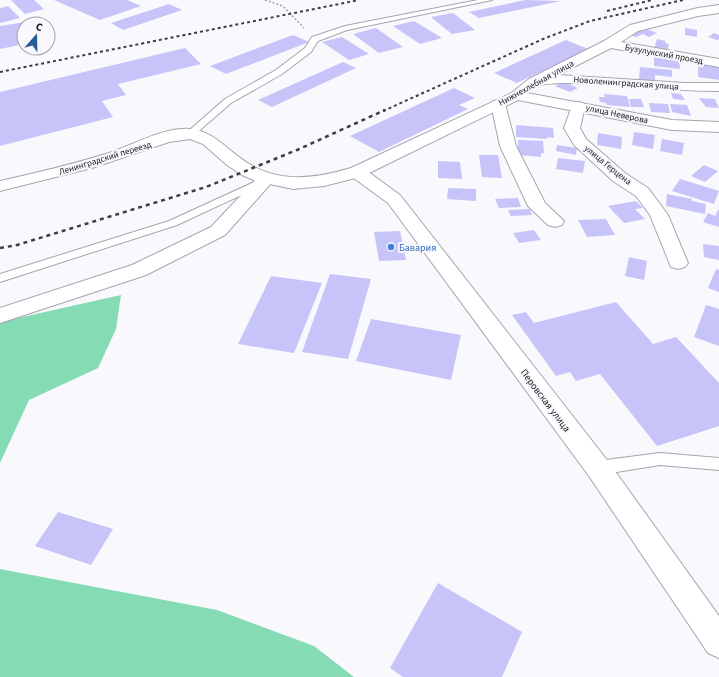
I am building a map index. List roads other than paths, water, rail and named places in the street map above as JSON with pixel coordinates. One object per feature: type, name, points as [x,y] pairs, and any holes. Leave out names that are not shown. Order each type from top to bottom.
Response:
[{"type":"street","name":"Нижнехлебная улица","points":[[209,139],[234,162],[266,179],[284,184],[308,184],[330,181],[357,172],[516,95],[534,82],[610,44],[634,28],[698,12],[719,10]]},
{"type":"street","name":"Бузулукский проезд","points":[[610,44],[719,63]]},
{"type":"street","name":"Новоленинградская улица","points":[[534,82],[563,79],[685,87],[719,87]]},
{"type":"street","name":"улица Неверова","points":[[516,95],[672,125],[719,127]]},
{"type":"street","points":[[498,104],[508,146],[537,206],[555,221]]},
{"type":"street","name":"улица Герцена","points":[[578,106],[572,128],[580,142],[619,177],[642,192],[659,215],[678,262]]},
{"type":"street","name":"Ленинградский переезд","points":[[0,186],[87,165],[174,136],[190,134],[209,139]]},
{"type":"street","name":"Перовская улица","points":[[357,172],[394,199],[598,468],[719,642]]},
{"type":"street","points":[[0,316],[140,270],[218,231],[266,179]]},
{"type":"lane","points":[[190,134],[228,101],[279,72],[308,50],[315,38],[345,28],[489,0]]},
{"type":"lane","points":[[0,278],[172,223],[266,179]]},
{"type":"lane","points":[[598,468],[660,459],[719,464]]},
{"type":"railway","points":[[0,72],[359,0]]},
{"type":"railway","points":[[607,11],[652,0]]},
{"type":"railway","points":[[383,111],[543,39],[590,21],[683,0]]},
{"type":"railway","points":[[0,248],[17,245],[206,187],[297,150],[385,110]]},
{"type":"place","name":"Бавария","points":[[391,247]]}]
